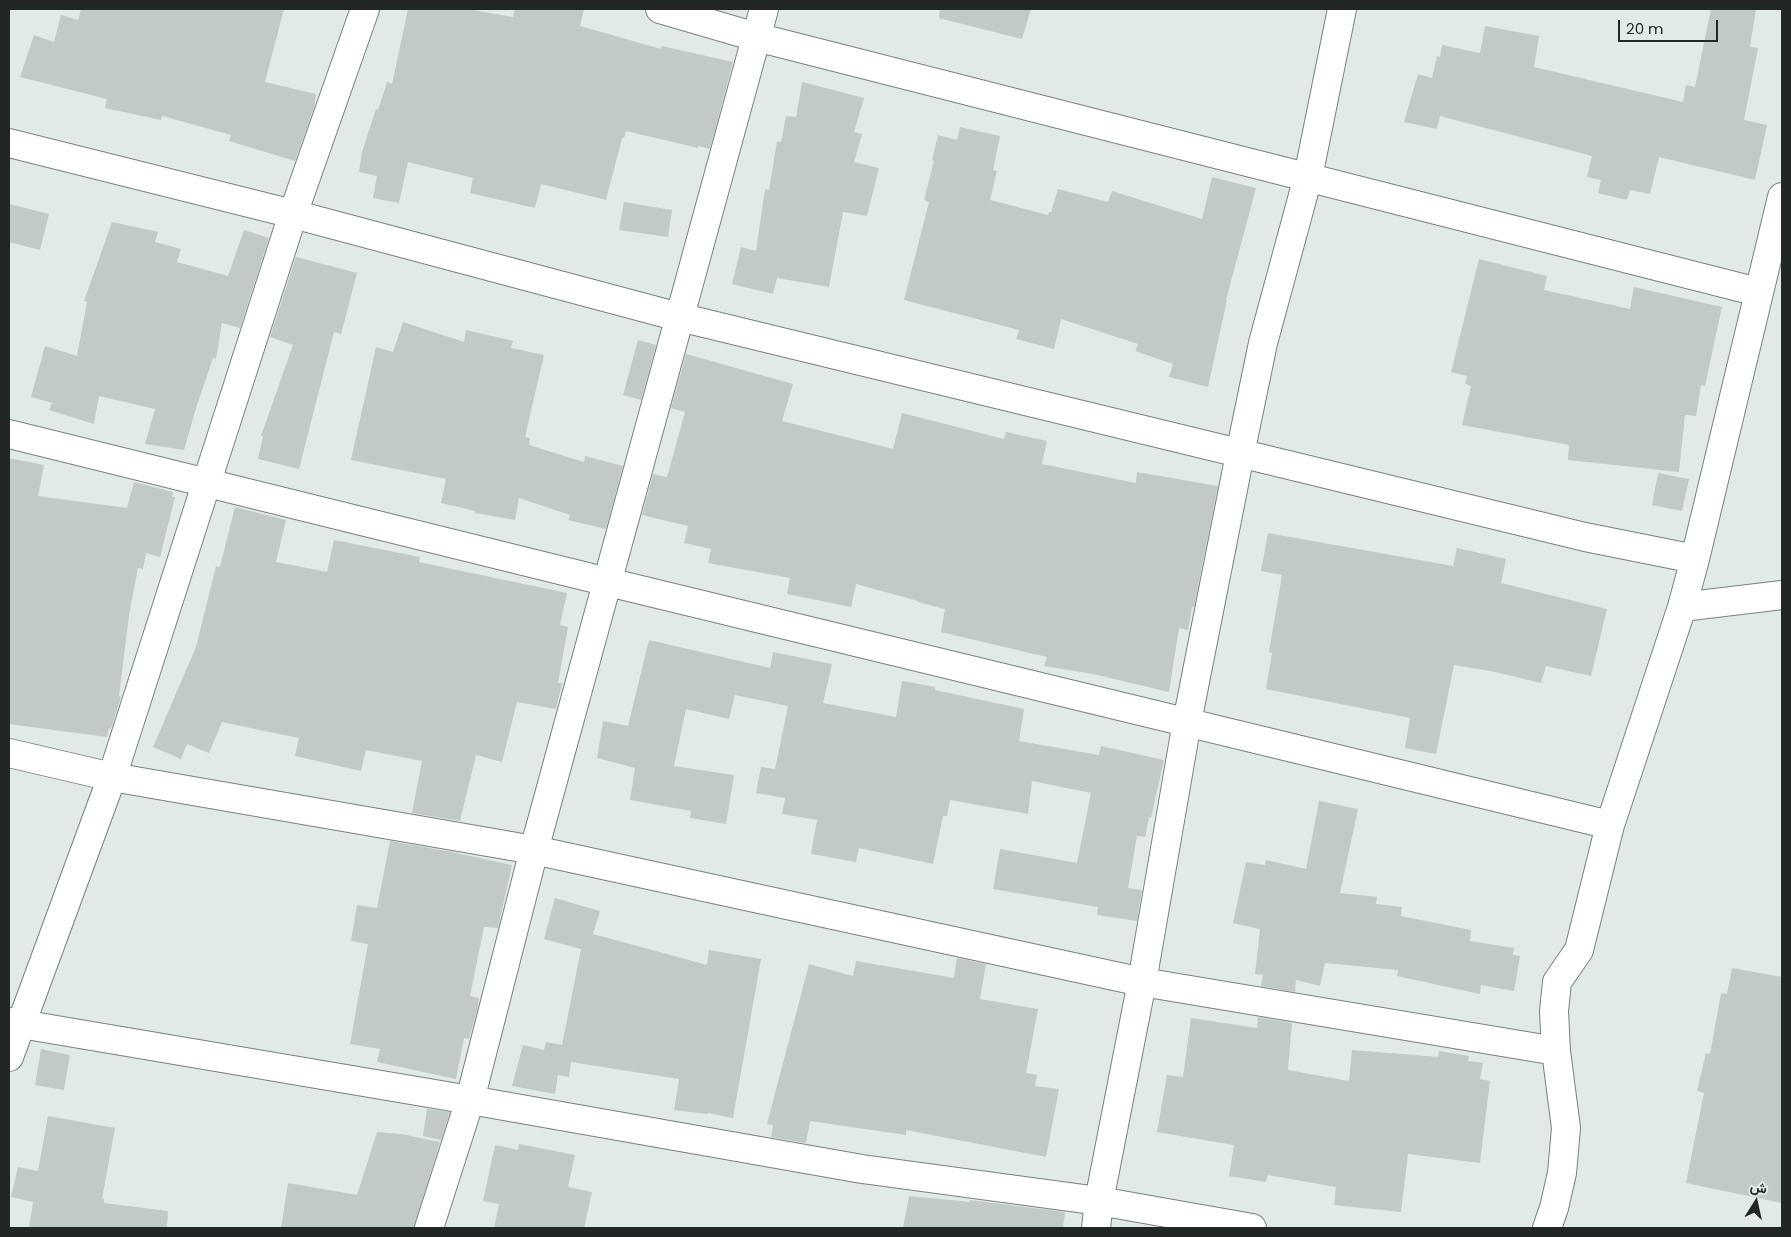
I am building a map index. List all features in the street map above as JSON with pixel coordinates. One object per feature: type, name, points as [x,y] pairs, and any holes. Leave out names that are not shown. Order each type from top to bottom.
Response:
[{"type":"street","points":[[9,1057],[15,1023],[112,778],[293,214],[365,9]]},
{"type":"street","points":[[660,9],[756,37],[1758,292]]},
{"type":"street","points":[[429,1228],[470,1100],[534,850],[764,9]]},
{"type":"street","points":[[1096,1228],[1099,1201],[1142,982],[1187,722],[1240,454],[1263,343],[1308,177],[1342,9]]},
{"type":"street","points":[[9,143],[293,214],[679,317],[1586,537],[1695,559]]},
{"type":"street","points":[[1547,1228],[1562,1173],[1566,1128],[1556,1051],[1554,1012],[1557,982],[1579,950],[1610,825],[1682,607],[1782,197]]},
{"type":"street","points":[[9,434],[608,582],[1610,825]]},
{"type":"street","points":[[1682,607],[1782,595]]},
{"type":"street","points":[[9,753],[112,778],[534,850],[1142,982],[1556,1051]]},
{"type":"street","points":[[15,1023],[862,1169],[1099,1201],[1252,1228]]},
{"type":"building","points":[[81,9],[284,9],[265,82],[316,94],[314,108],[295,161],[229,141],[231,135],[162,116],[161,120],[105,108],[107,99],[20,77],[34,35],[54,42],[61,15],[78,20]]},
{"type":"building","points":[[408,9],[467,9],[513,17],[515,9],[584,9],[580,26],[661,49],[662,46],[733,62],[710,149],[698,146],[698,148],[626,131],[624,138],[622,138],[606,200],[541,184],[535,208],[470,193],[473,178],[408,162],[399,203],[373,198],[377,176],[359,172],[362,152],[387,82],[392,84]]},
{"type":"building","points":[[940,9],[1031,9],[1022,39],[939,18]]},
{"type":"building","points":[[1711,9],[1756,9],[1750,47],[1758,48],[1744,120],[1767,125],[1755,180],[1659,157],[1650,194],[1630,190],[1627,200],[1598,193],[1601,180],[1587,177],[1592,156],[1440,116],[1437,129],[1404,122],[1418,74],[1432,78],[1437,56],[1440,57],[1442,45],[1480,53],[1485,26],[1539,36],[1534,67],[1683,102],[1686,85],[1695,87]]},
{"type":"building","points":[[802,82],[864,98],[854,132],[862,134],[854,162],[879,168],[867,216],[843,212],[829,287],[777,278],[773,294],[732,284],[741,247],[756,251],[765,189],[769,190],[777,141],[781,142],[786,116],[796,117]]},
{"type":"building","points":[[960,127],[1000,136],[993,170],[997,171],[990,200],[1048,215],[1051,212],[1058,189],[1108,202],[1112,191],[1202,219],[1212,177],[1256,188],[1226,300],[1208,387],[1169,377],[1173,364],[1135,351],[1138,344],[1061,319],[1054,349],[1016,339],[1019,330],[904,300],[929,202],[924,200],[934,161],[932,160],[938,135],[957,140]]},
{"type":"building","points":[[624,202],[672,210],[668,237],[619,230]]},
{"type":"building","points":[[9,204],[49,214],[40,250],[9,242]]},
{"type":"building","points":[[112,222],[158,232],[155,242],[181,249],[177,262],[228,276],[244,230],[269,238],[240,328],[222,323],[216,359],[213,358],[184,450],[145,444],[155,409],[99,396],[94,424],[49,410],[52,403],[31,397],[45,346],[77,356],[87,302],[84,301]]},
{"type":"building","points":[[296,257],[357,273],[341,334],[334,332],[299,469],[258,459],[263,436],[261,436],[293,345],[270,337]]},
{"type":"building","points":[[1479,259],[1547,276],[1544,290],[1630,309],[1634,287],[1722,307],[1705,386],[1701,385],[1696,416],[1685,415],[1679,472],[1568,460],[1569,445],[1462,425],[1471,386],[1465,384],[1467,376],[1451,372]]},
{"type":"building","points":[[403,322],[464,342],[466,330],[513,341],[511,348],[544,355],[525,437],[530,438],[529,445],[584,462],[585,456],[623,466],[606,529],[568,520],[570,515],[519,498],[515,520],[475,513],[475,511],[441,503],[446,479],[351,460],[376,347],[393,352]]},
{"type":"building","points":[[638,340],[656,345],[641,400],[623,395]]},
{"type":"building","points":[[686,354],[793,384],[782,421],[893,449],[902,413],[1004,439],[1006,432],[1047,441],[1042,464],[1136,483],[1137,472],[1218,486],[1188,630],[1179,628],[1169,692],[1093,674],[1044,666],[1047,657],[941,632],[945,609],[918,601],[856,584],[851,607],[787,594],[790,578],[708,563],[711,549],[684,543],[688,526],[642,515],[653,474],[667,477],[685,412],[671,408]]},
{"type":"building","points":[[9,458],[44,465],[38,496],[127,508],[134,482],[173,492],[172,497],[175,497],[160,557],[146,553],[143,569],[138,568],[129,615],[119,696],[121,697],[107,737],[9,724]]},
{"type":"building","points":[[1658,473],[1689,479],[1682,511],[1652,505]]},
{"type":"building","points":[[235,507],[286,520],[276,562],[327,572],[334,540],[420,557],[419,562],[567,593],[560,625],[568,627],[558,683],[562,683],[556,709],[517,702],[502,762],[476,755],[460,821],[412,813],[422,761],[366,750],[361,771],[295,756],[299,738],[222,722],[209,753],[187,744],[181,759],[153,747],[196,647],[216,566],[220,567]]},
{"type":"building","points":[[1268,533],[1453,566],[1457,548],[1506,559],[1501,583],[1607,609],[1591,676],[1546,666],[1541,683],[1454,665],[1436,754],[1405,748],[1410,718],[1266,689],[1272,653],[1269,652],[1282,575],[1261,571]]},
{"type":"building","points":[[649,640],[770,668],[773,652],[832,664],[823,703],[896,717],[902,681],[935,687],[935,690],[1024,709],[1019,741],[1099,755],[1101,746],[1164,760],[1145,837],[1137,836],[1128,888],[1142,890],[1137,921],[1097,915],[1098,907],[993,889],[1000,849],[1077,863],[1091,793],[1032,781],[1028,814],[950,800],[947,816],[943,816],[933,864],[859,848],[856,862],[811,854],[817,820],[782,814],[785,798],[756,793],[761,767],[775,769],[788,706],[735,695],[729,719],[686,709],[674,766],[734,775],[726,824],[690,818],[691,811],[630,800],[635,768],[597,758],[603,721],[628,726]]},
{"type":"building","points":[[1319,801],[1358,809],[1340,893],[1377,897],[1376,904],[1402,907],[1401,916],[1471,930],[1470,941],[1514,948],[1513,955],[1520,956],[1514,991],[1481,985],[1480,994],[1397,976],[1398,970],[1325,963],[1320,986],[1296,980],[1295,992],[1261,986],[1263,975],[1255,974],[1260,929],[1233,923],[1246,862],[1265,865],[1266,860],[1306,869]]},
{"type":"building","points":[[390,841],[512,865],[498,928],[484,927],[470,996],[479,998],[478,1007],[469,1039],[464,1038],[456,1079],[377,1062],[380,1049],[350,1044],[368,944],[351,941],[357,905],[377,908]]},
{"type":"building","points":[[555,898],[600,911],[593,934],[707,965],[709,950],[761,959],[733,1118],[708,1113],[674,1110],[679,1079],[571,1062],[569,1077],[558,1075],[555,1094],[512,1086],[523,1045],[544,1050],[546,1042],[562,1045],[581,949],[544,939]]},
{"type":"building","points":[[957,958],[986,964],[980,999],[1038,1009],[1026,1073],[1037,1075],[1035,1086],[1059,1089],[1046,1157],[906,1130],[906,1135],[810,1121],[806,1143],[771,1137],[773,1125],[767,1124],[809,964],[853,976],[856,961],[954,978]]},
{"type":"building","points":[[1732,968],[1782,977],[1782,1203],[1686,1183],[1704,1093],[1697,1091],[1706,1053],[1710,1054],[1721,993],[1727,994]]},
{"type":"building","points":[[1258,1017],[1292,1023],[1288,1070],[1349,1081],[1352,1050],[1438,1057],[1439,1051],[1469,1056],[1468,1061],[1483,1063],[1480,1079],[1490,1081],[1480,1163],[1408,1154],[1401,1212],[1334,1205],[1336,1187],[1268,1175],[1266,1182],[1229,1176],[1234,1145],[1157,1132],[1167,1075],[1183,1077],[1191,1018],[1257,1028]]},
{"type":"building","points":[[41,1049],[70,1055],[64,1090],[35,1085]]},
{"type":"building","points":[[427,1109],[450,1112],[441,1140],[423,1136]]},
{"type":"building","points":[[48,1116],[115,1128],[102,1199],[104,1199],[104,1203],[168,1211],[167,1228],[29,1228],[33,1202],[11,1197],[18,1167],[38,1171]]},
{"type":"building","points":[[377,1132],[401,1134],[440,1142],[414,1228],[281,1228],[288,1183],[357,1195]]},
{"type":"building","points":[[519,1144],[575,1155],[568,1187],[592,1192],[584,1228],[494,1228],[499,1204],[483,1201],[495,1145],[518,1150]]},
{"type":"building","points":[[909,1196],[970,1202],[970,1200],[1065,1212],[1063,1228],[903,1228]]}]
